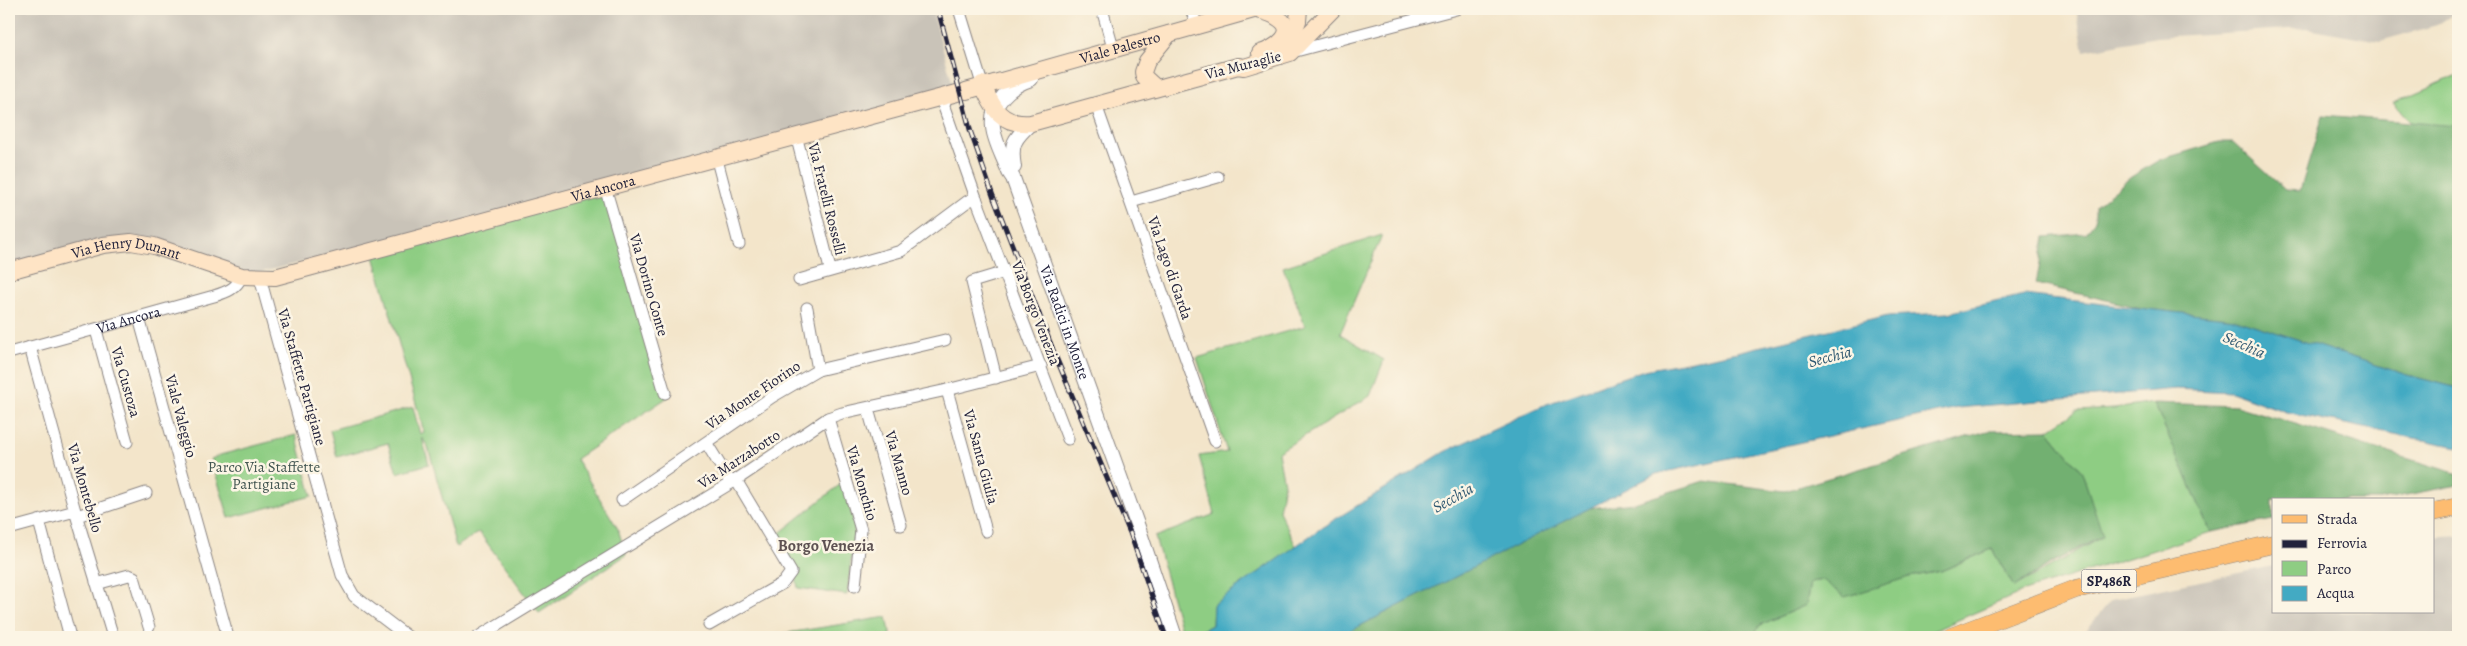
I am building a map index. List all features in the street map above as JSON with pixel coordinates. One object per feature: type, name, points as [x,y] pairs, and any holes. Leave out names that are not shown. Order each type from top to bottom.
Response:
[{"type":"main road","name":"Viale Palestro","points":[[956,93],[982,84],[1256,9]]},
{"type":"main road","points":[[1197,76],[1203,69],[1273,50],[1281,44],[1286,33],[1285,26],[1280,18],[1256,9]]},
{"type":"main road","points":[[1238,66],[1277,53],[1288,45],[1298,20],[1299,9]]},
{"type":"main road","points":[[1290,53],[1334,9]]},
{"type":"main road","points":[[1156,88],[1144,77],[1144,66],[1169,34]]},
{"type":"main road","name":"Via Muraglie","points":[[994,110],[1018,124],[1032,123],[1197,76],[1238,66],[1244,67],[1290,53]]},
{"type":"main road","name":"Via Radici in Monte","points":[[982,84],[994,110]]},
{"type":"main road","name":"Via Ancora","points":[[242,276],[275,277],[716,156],[956,93]]},
{"type":"main road","name":"Via Henry Dunant","points":[[9,271],[103,246],[131,242],[154,246],[242,276]]},
{"type":"main road","points":[[2434,512],[2458,507]]},
{"type":"main road","name":"SP486R","points":[[1952,637],[2076,589],[2272,544]]},
{"type":"street","name":"Via Radici in Monte","points":[[960,9],[982,84]]},
{"type":"street","points":[[1102,9],[1113,48]]},
{"type":"street","points":[[1191,9],[1197,26]]},
{"type":"street","name":"Via Muraglie","points":[[1290,53],[1456,9]]},
{"type":"street","points":[[994,110],[1012,87],[1051,74],[1069,60]]},
{"type":"street","name":"Via Borgo Venezia","points":[[956,93],[979,193],[976,198],[1068,439]]},
{"type":"street","name":"Via Lago di Garda","points":[[1096,105],[1215,441]]},
{"type":"street","name":"Via Radici in Monte","points":[[994,110],[993,127],[1008,172],[1013,178],[1138,527],[1174,637]]},
{"type":"street","points":[[1013,178],[1015,171],[1011,149],[1020,134],[1032,123]]},
{"type":"street","name":"Via Fratelli Rosselli","points":[[796,135],[830,269]]},
{"type":"street","points":[[716,156],[739,244]]},
{"type":"street","points":[[1131,202],[1218,177]]},
{"type":"street","name":"Via Dorino Conte","points":[[605,187],[665,393]]},
{"type":"street","points":[[799,280],[830,269],[901,251],[968,201],[976,198]]},
{"type":"street","points":[[996,378],[972,282],[1004,272]]},
{"type":"street","name":"Via Ancora","points":[[9,353],[230,291],[239,283],[242,276]]},
{"type":"street","name":"Via Staffette Partigiane","points":[[260,278],[342,575],[354,596],[408,637]]},
{"type":"street","points":[[808,308],[818,370]]},
{"type":"street","name":"Viale Valeggio","points":[[139,318],[228,637]]},
{"type":"street","name":"Via Custoza","points":[[96,330],[127,442]]},
{"type":"street","name":"Via Monte Fiorino","points":[[622,500],[707,444],[772,397],[818,370],[944,340]]},
{"type":"street","name":"Via Montebello","points":[[30,347],[76,514],[113,637]]},
{"type":"street","name":"Via Marzabotto","points":[[478,637],[734,481],[828,418],[842,413],[868,409],[1041,366]]},
{"type":"street","name":"Via Santa Giulia","points":[[947,390],[986,531]]},
{"type":"street","name":"Via Manno","points":[[868,409],[901,525]]},
{"type":"street","name":"Via Monchio","points":[[828,418],[861,530],[855,586]]},
{"type":"street","points":[[707,444],[734,481],[791,572],[783,584],[709,625]]},
{"type":"street","points":[[9,529],[76,514],[146,493]]},
{"type":"street","points":[[39,521],[70,637]]},
{"type":"street","points":[[96,582],[100,583],[128,575],[134,577],[149,627]]},
{"type":"shaded area","points":[[9,9],[932,9],[954,89],[539,203],[254,274],[146,241],[9,268]]},
{"type":"shaded area","points":[[2076,9],[2458,9],[2458,11],[2437,25],[2380,41],[2306,28],[2156,37],[2084,51]]},
{"type":"shaded area","points":[[2458,536],[2458,637],[2085,637],[2084,633],[2112,599],[2272,566],[2272,614],[2434,614],[2434,538]]},
{"type":"green space","points":[[2458,75],[2458,131],[2417,128],[2393,103]]},
{"type":"green space","points":[[2323,115],[2458,126],[2458,388],[2407,375],[2235,319],[2146,309],[2036,284],[2045,237],[2086,233],[2095,221],[2095,206],[2131,177],[2159,160],[2219,142],[2233,142],[2285,190],[2300,191]]},
{"type":"green space","points":[[605,185],[668,397],[576,459],[618,529],[626,555],[539,613],[479,532],[456,547],[428,447],[422,438],[429,464],[397,473],[388,443],[337,457],[330,430],[413,407],[420,434],[424,432],[372,249]]},
{"type":"green space","points":[[1382,235],[1340,334],[1384,360],[1370,396],[1278,452],[1284,484],[1279,511],[1296,546],[1213,605],[1212,625],[1189,637],[1183,637],[1155,537],[1215,514],[1199,456],[1227,452],[1197,358],[1305,326],[1283,267]]},
{"type":"green space","points":[[2154,403],[2211,532],[2027,590],[1919,637],[1752,637],[1760,625],[1806,605],[1810,582],[1909,577],[1941,571],[1992,549],[2014,587],[2102,537],[2082,472],[2048,430],[2077,411],[2114,409]]},
{"type":"green space","points":[[2154,403],[2237,406],[2458,474],[2458,485],[2390,498],[2272,498],[2272,520],[2211,532]]},
{"type":"green space","points":[[2048,430],[2082,472],[2103,536],[2053,562],[2014,587],[1992,549],[1941,571],[1909,577],[1845,597],[1823,580],[1810,582],[1806,605],[1760,625],[1752,637],[1715,637],[1708,630],[1702,637],[1346,637],[1346,633],[1589,508],[1634,503],[1704,481],[1785,491],[1987,431]]},
{"type":"green space","name":"Parco Via Staffette Partigiane","points":[[296,435],[312,496],[229,518],[211,459]]},
{"type":"green space","points":[[842,483],[855,526],[847,595],[798,588],[794,567],[776,536]]},
{"type":"green space","points":[[887,617],[891,637],[762,637]]},
{"type":"water","name":"Secchia","points":[[2024,295],[2235,319],[2407,375],[2458,388],[2458,447],[2286,412],[2231,392],[2176,389],[1957,408],[1656,474],[1346,633],[1346,637],[1189,637],[1212,625],[1213,605],[1321,528],[1444,452],[1544,405],[1644,370],[1729,354],[1888,316],[1948,313]]},
{"type":"railway","points":[[938,9],[971,133],[993,196],[1055,355],[1130,533],[1166,637]]},
{"type":"district","name":"Borgo Venezia","points":[[826,546]]}]
